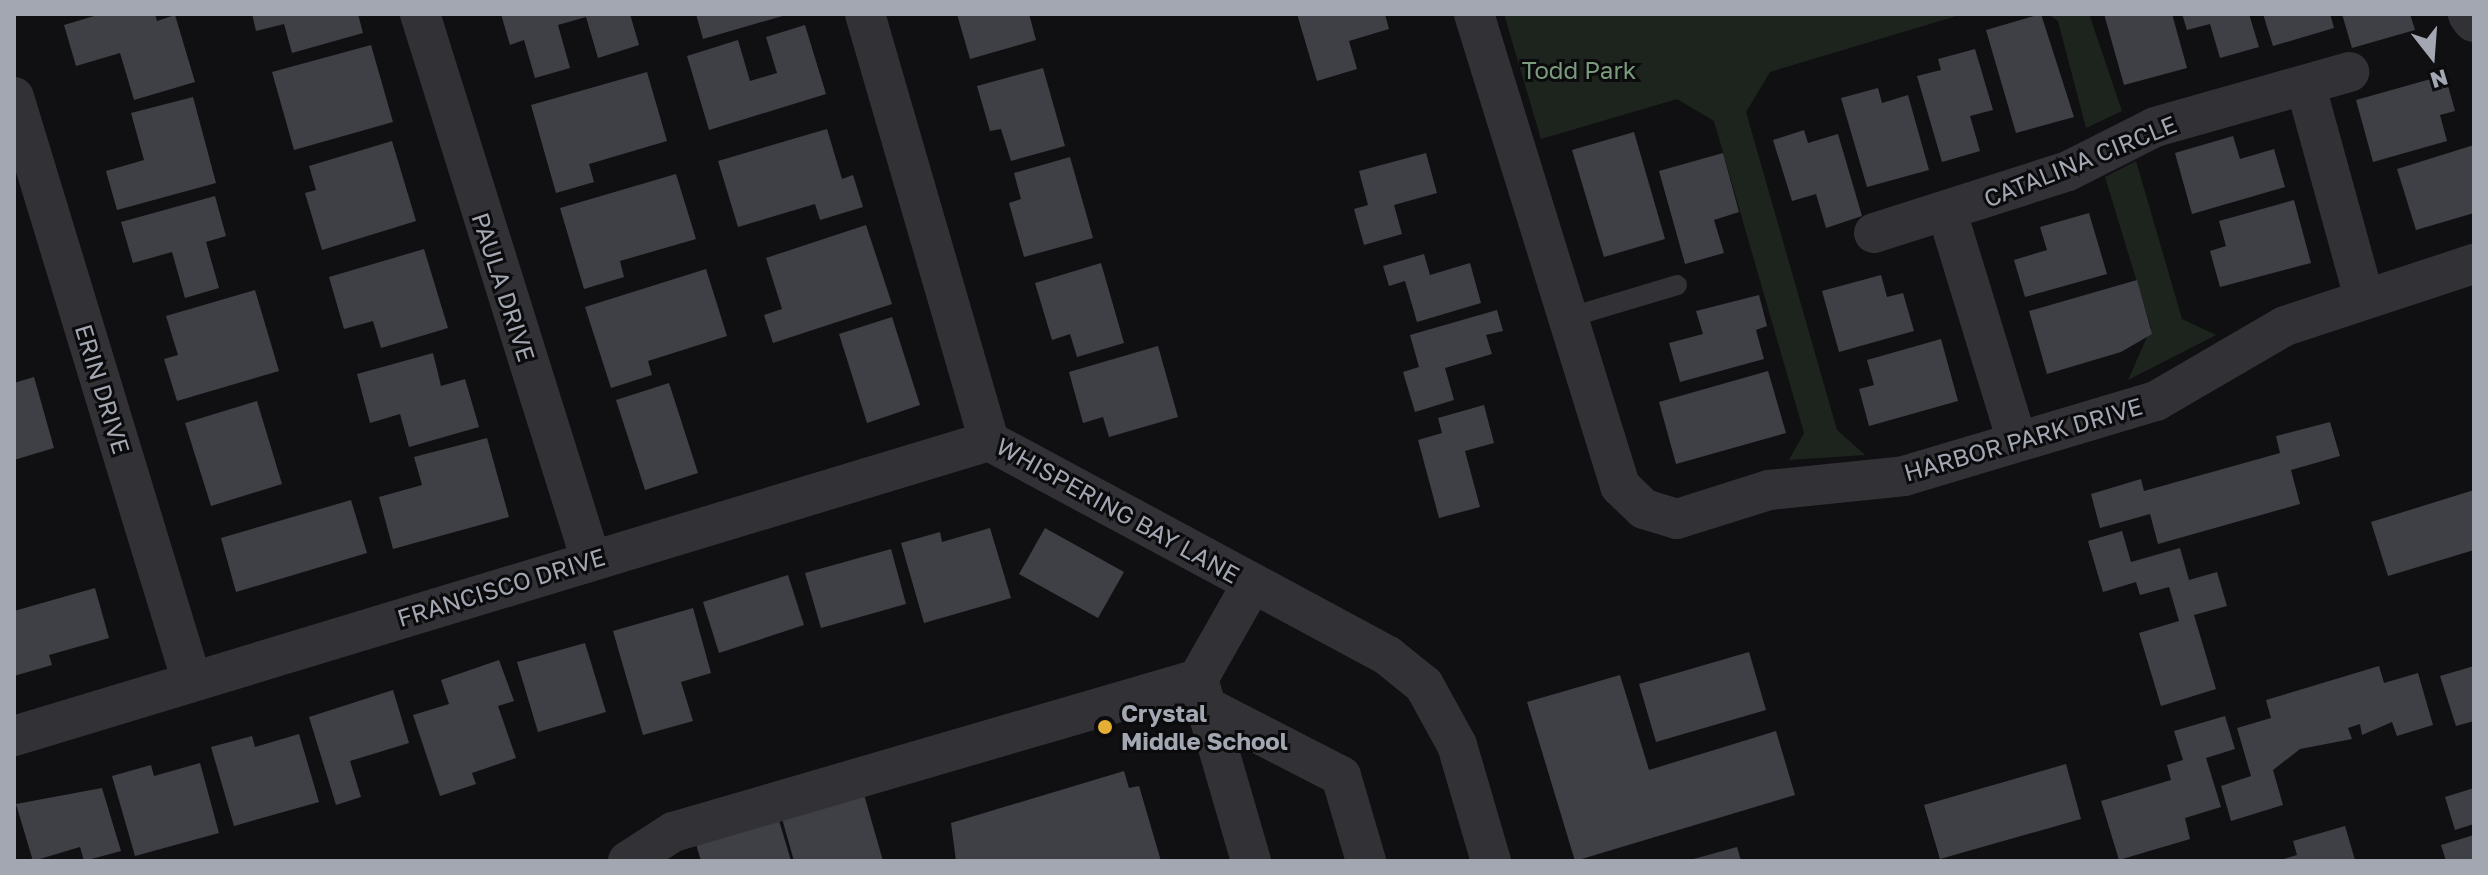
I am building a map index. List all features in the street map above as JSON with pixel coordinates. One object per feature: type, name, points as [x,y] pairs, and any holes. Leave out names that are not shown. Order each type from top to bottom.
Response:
[{"type":"street","name":"PAULA DRIVE","points":[[420,14],[591,560]]},
{"type":"street","name":"WHISPERING BAY LANE","points":[[865,14],[989,441],[1388,656],[1424,685],[1457,745],[1491,861]]},
{"type":"street","name":"HARBOR PARK DRIVE","points":[[1474,14],[1564,319],[1620,486],[1644,509],[1677,519],[1769,490],[1904,476],[2156,401],[2285,326],[2474,264]]},
{"type":"street","points":[[2470,14],[2474,20]]},
{"type":"street","name":"CATALINA CIRCLE","points":[[1874,233],[2068,171],[2155,127],[2306,87],[2349,72]]},
{"type":"street","points":[[2306,87],[2364,298]]},
{"type":"street","name":"ERIN DRIVE","points":[[14,97],[192,682]]},
{"type":"street","points":[[1947,212],[2017,441]]},
{"type":"street","name":"FRANCISCO DRIVE","points":[[14,736],[989,441]]},
{"type":"street","points":[[1251,861],[1202,692],[1252,584]]},
{"type":"street","points":[[628,861],[673,832],[1202,692],[1341,776],[1366,861]]},
{"type":"lane","points":[[1564,319],[1677,285]]},
{"type":"green space","name":"Todd Park","points":[[1504,14],[1963,14],[1770,72],[1746,112],[1837,430],[1865,455],[1789,460],[1804,433],[1714,121],[1677,99],[1541,139]]},
{"type":"green space","points":[[2048,14],[2089,14],[2122,111],[2086,128],[2058,21]]},
{"type":"green space","points":[[2136,161],[2182,319],[2216,335],[2128,380],[2151,328],[2105,177]]},
{"type":"building","points":[[101,14],[155,14],[157,21],[175,15],[195,82],[134,100],[120,53],[76,66],[64,25]]},
{"type":"building","points":[[252,14],[358,14],[363,33],[292,53],[284,24],[256,31]]},
{"type":"building","points":[[501,14],[630,14],[639,45],[598,58],[586,17],[558,25],[570,68],[535,78],[524,40],[510,45]]},
{"type":"building","points":[[696,14],[786,14],[786,15],[703,39]]},
{"type":"building","points":[[957,14],[1029,14],[1036,40],[970,59]]},
{"type":"building","points":[[1297,14],[1385,14],[1389,29],[1349,41],[1357,69],[1317,81]]},
{"type":"building","points":[[2041,14],[2074,117],[2016,133],[1986,30]]},
{"type":"building","points":[[2104,14],[2172,14],[2187,68],[2124,85]]},
{"type":"building","points":[[2182,14],[2249,14],[2259,47],[2220,58],[2210,24],[2187,30]]},
{"type":"building","points":[[2263,14],[2330,14],[2334,28],[2273,46]]},
{"type":"building","points":[[2342,14],[2410,14],[2415,30],[2352,48]]},
{"type":"building","points":[[805,25],[826,94],[709,130],[687,56],[738,40],[750,81],[777,73],[766,37]]},
{"type":"building","points":[[371,45],[393,122],[294,150],[272,72]]},
{"type":"building","points":[[1975,49],[1993,110],[1970,116],[1980,151],[1942,162],[1917,76],[1941,70],[1938,59]]},
{"type":"building","points":[[1043,68],[1065,146],[1011,161],[1001,129],[990,131],[977,86]]},
{"type":"building","points":[[647,72],[667,141],[589,164],[594,182],[556,193],[531,105]]},
{"type":"building","points":[[2445,75],[2455,111],[2440,115],[2447,141],[2373,162],[2356,100]]},
{"type":"building","points":[[1878,88],[1882,103],[1908,95],[1929,170],[1867,187],[1841,98]]},
{"type":"building","points":[[193,97],[216,183],[117,210],[106,171],[144,160],[131,113]]},
{"type":"building","points":[[827,129],[842,179],[853,175],[863,207],[820,220],[815,204],[738,227],[718,161]]},
{"type":"building","points":[[1804,130],[1808,143],[1838,134],[1862,216],[1826,228],[1816,194],[1792,201],[1773,140]]},
{"type":"building","points":[[1634,132],[1665,239],[1604,257],[1572,150]]},
{"type":"building","points":[[2233,136],[2240,159],[2274,149],[2285,187],[2192,214],[2175,153]]},
{"type":"building","points":[[392,141],[416,221],[322,250],[305,193],[316,190],[309,166]]},
{"type":"building","points":[[2474,145],[2474,213],[2416,230],[2397,169]]},
{"type":"building","points":[[1426,153],[1437,193],[1394,205],[1402,234],[1364,245],[1354,209],[1368,205],[1359,171]]},
{"type":"building","points":[[1723,153],[1739,212],[1714,220],[1724,253],[1685,264],[1659,171]]},
{"type":"building","points":[[1070,157],[1093,238],[1024,257],[1009,203],[1021,199],[1014,173]]},
{"type":"building","points":[[676,174],[696,239],[620,261],[624,277],[584,289],[560,208]]},
{"type":"building","points":[[215,196],[226,236],[206,242],[219,288],[185,298],[172,252],[133,263],[121,222]]},
{"type":"building","points":[[2294,200],[2311,263],[2220,287],[2210,251],[2226,246],[2219,221]]},
{"type":"building","points":[[2089,213],[2107,274],[2025,297],[2014,260],[2047,250],[2040,227]]},
{"type":"building","points":[[866,225],[892,304],[773,343],[764,315],[782,309],[766,258]]},
{"type":"building","points":[[424,249],[448,328],[381,348],[373,321],[344,329],[329,277]]},
{"type":"building","points":[[1424,254],[1430,275],[1470,263],[1481,303],[1417,322],[1405,281],[1389,286],[1383,266]]},
{"type":"building","points":[[1101,263],[1124,343],[1077,357],[1070,334],[1052,340],[1035,283]]},
{"type":"building","points":[[706,269],[727,336],[648,361],[652,375],[611,388],[585,307]]},
{"type":"building","points":[[1881,275],[1887,297],[1903,293],[1914,331],[1839,352],[1822,291]]},
{"type":"building","points":[[2137,280],[2152,334],[2121,352],[2047,374],[2029,311]]},
{"type":"building","points":[[255,290],[279,371],[177,401],[164,359],[178,355],[166,316]]},
{"type":"building","points":[[1759,295],[1767,326],[1756,330],[1764,359],[1680,382],[1669,343],[1703,334],[1696,311]]},
{"type":"building","points":[[1497,310],[1503,331],[1486,335],[1492,354],[1445,368],[1454,400],[1415,412],[1403,372],[1419,367],[1410,335]]},
{"type":"building","points":[[892,317],[920,405],[867,423],[839,334]]},
{"type":"building","points":[[1941,339],[1958,401],[1869,426],[1859,389],[1874,385],[1867,360]]},
{"type":"building","points":[[1158,346],[1178,417],[1109,437],[1103,417],[1083,423],[1069,372]]},
{"type":"building","points":[[433,353],[441,386],[465,379],[479,427],[409,447],[400,414],[370,423],[357,374]]},
{"type":"building","points":[[1768,371],[1786,433],[1676,464],[1659,402]]},
{"type":"building","points":[[34,377],[54,448],[14,460],[14,383]]},
{"type":"building","points":[[669,383],[698,473],[645,490],[616,400]]},
{"type":"building","points":[[257,401],[282,484],[211,506],[185,423]]},
{"type":"building","points":[[1484,405],[1494,443],[1465,451],[1480,507],[1439,518],[1418,440],[1442,433],[1438,418]]},
{"type":"building","points":[[2330,422],[2340,456],[2291,470],[2300,504],[2158,544],[2150,514],[2100,528],[2091,494],[2141,479],[2144,491],[2280,453],[2276,436]]},
{"type":"building","points":[[487,438],[509,517],[393,549],[379,497],[422,485],[414,457]]},
{"type":"building","points":[[2474,490],[2474,550],[2388,576],[2371,522]]},
{"type":"building","points":[[351,500],[367,553],[236,592],[221,538]]},
{"type":"building","points":[[990,528],[1011,598],[924,623],[901,543],[940,532],[942,542]]},
{"type":"building","points":[[1045,528],[1124,572],[1098,618],[1019,574]]},
{"type":"building","points":[[2122,531],[2131,562],[2180,548],[2189,580],[2217,572],[2227,606],[2194,615],[2216,689],[2161,706],[2139,633],[2179,621],[2169,587],[2140,595],[2136,582],[2103,592],[2088,541]]},
{"type":"building","points":[[891,549],[906,604],[821,628],[805,573]]},
{"type":"building","points":[[788,575],[804,625],[719,653],[703,602]]},
{"type":"building","points":[[95,588],[109,638],[49,655],[52,665],[14,676],[14,611]]},
{"type":"building","points":[[693,608],[711,673],[681,682],[693,721],[643,735],[613,631]]},
{"type":"building","points":[[585,643],[606,712],[538,732],[517,662]]},
{"type":"building","points":[[1749,652],[1766,710],[1656,742],[1639,684]]},
{"type":"building","points":[[499,660],[514,701],[498,706],[516,758],[472,773],[476,784],[440,796],[413,715],[449,704],[441,680]]},
{"type":"building","points":[[2379,666],[2384,683],[2418,673],[2433,725],[2397,736],[2392,722],[2362,735],[2360,724],[2348,728],[2352,739],[2300,749],[2273,770],[2283,805],[2231,821],[2221,786],[2251,776],[2237,728],[2271,718],[2266,700]]},
{"type":"building","points":[[2474,666],[2474,721],[2456,726],[2440,676]]},
{"type":"building","points":[[1620,675],[1649,770],[1776,731],[1795,795],[1575,861],[1527,702]]},
{"type":"building","points":[[393,690],[409,743],[350,761],[361,797],[336,805],[309,717]]},
{"type":"building","points":[[2225,716],[2235,749],[2206,758],[2221,807],[2185,818],[2190,839],[2119,860],[2101,801],[2171,780],[2167,765],[2183,760],[2174,731]]},
{"type":"building","points":[[299,734],[319,802],[234,826],[211,747],[252,736],[255,747]]},
{"type":"building","points":[[200,763],[219,833],[135,856],[112,776],[151,765],[154,776]]},
{"type":"building","points":[[2066,764],[2081,819],[1940,859],[1924,805]]},
{"type":"building","points":[[1124,771],[1129,788],[1139,786],[1161,861],[956,861],[951,823]]},
{"type":"building","points":[[102,788],[121,851],[84,861],[80,847],[33,861],[16,804]]},
{"type":"building","points":[[2474,788],[2474,824],[2455,830],[2445,797]]},
{"type":"building","points":[[863,791],[883,861],[794,861],[781,815]]},
{"type":"building","points":[[778,817],[791,861],[701,861],[695,841]]},
{"type":"building","points":[[2345,826],[2355,860],[2277,861],[2297,855],[2293,841]]},
{"type":"building","points":[[2474,835],[2474,861],[2446,861],[2441,845]]},
{"type":"building","points":[[1737,847],[1741,861],[1690,861],[1690,860]]},
{"type":"place","name":"Crystal Middle School","points":[[1105,727]]}]
